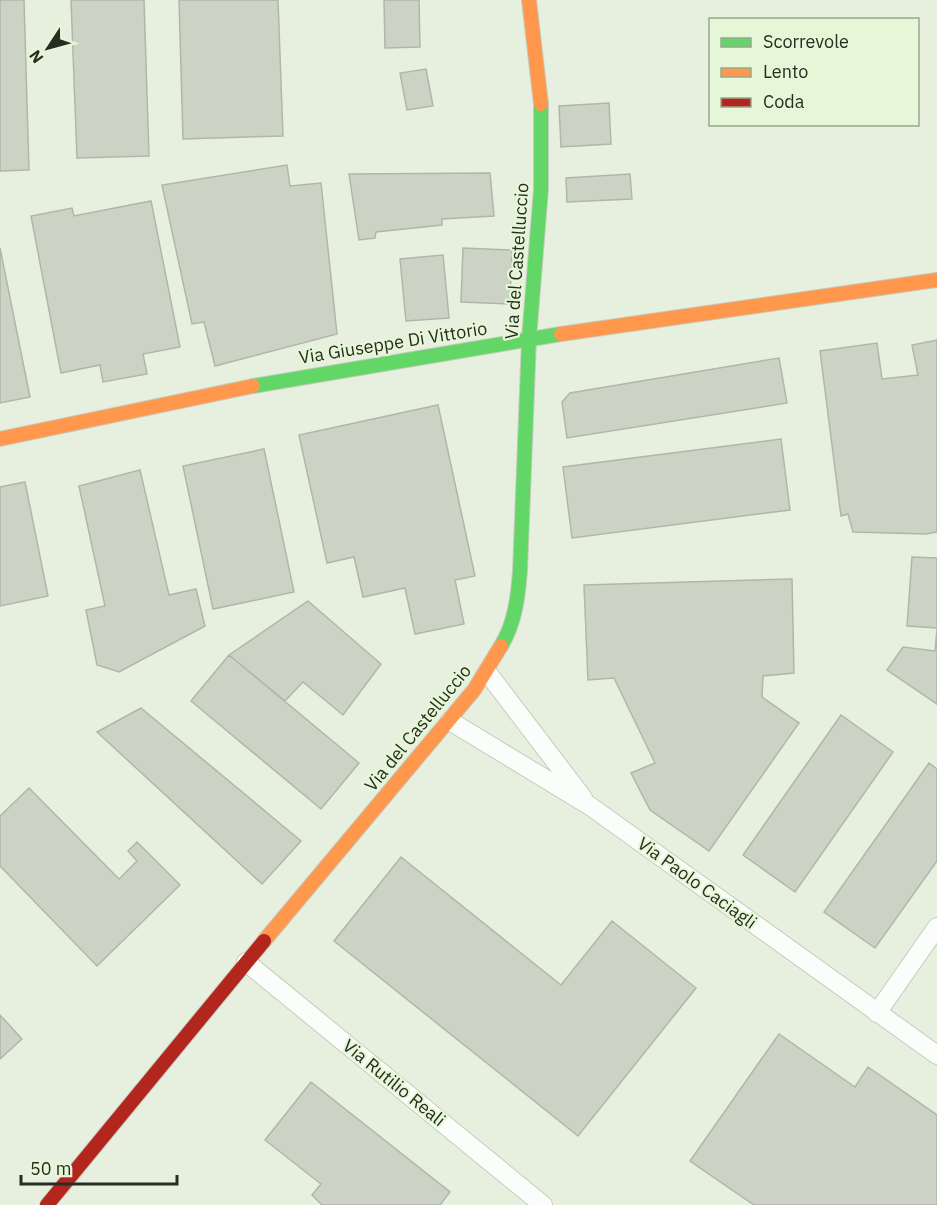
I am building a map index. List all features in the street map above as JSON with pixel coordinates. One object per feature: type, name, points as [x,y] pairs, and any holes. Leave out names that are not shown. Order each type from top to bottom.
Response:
[{"type":"street","name":"Via del Castelluccio","points":[[47,1205],[58,1199],[246,962],[450,721],[487,672],[510,628],[518,592],[529,339],[541,189],[541,91],[529,0]]},
{"type":"street","name":"Via Giuseppe Di Vittorio","points":[[0,439],[266,382],[529,339],[937,280]]},
{"type":"street","points":[[487,672],[590,806]]},
{"type":"street","name":"Via Paolo Caciagli","points":[[450,721],[590,806],[937,1055]]},
{"type":"street","points":[[877,1012],[937,927]]},
{"type":"street","name":"Via Rutilio Reali","points":[[246,962],[543,1205]]},
{"type":"building","points":[[0,0],[24,0],[29,170],[0,171]]},
{"type":"building","points":[[71,0],[144,0],[149,156],[77,158]]},
{"type":"building","points":[[179,0],[278,0],[283,136],[183,139]]},
{"type":"building","points":[[384,0],[419,0],[420,47],[385,48]]},
{"type":"building","points":[[426,69],[433,106],[407,110],[400,73]]},
{"type":"building","points":[[609,103],[611,144],[561,147],[559,106]]},
{"type":"building","points":[[287,165],[290,186],[321,183],[337,334],[215,366],[204,322],[192,324],[162,185]]},
{"type":"building","points":[[490,173],[494,216],[442,219],[442,225],[376,232],[375,238],[359,240],[349,174]]},
{"type":"building","points":[[630,174],[632,199],[567,202],[566,178]]},
{"type":"building","points":[[151,201],[180,347],[143,354],[147,374],[103,382],[100,365],[61,373],[31,216],[72,208],[74,216]]},
{"type":"building","points":[[0,248],[30,397],[0,403]]},
{"type":"building","points":[[463,248],[512,250],[510,304],[461,302]]},
{"type":"building","points":[[443,255],[449,318],[406,321],[400,259]]},
{"type":"building","points":[[937,340],[937,532],[926,534],[853,532],[848,514],[841,516],[820,351],[877,343],[882,379],[918,375],[912,345]]},
{"type":"building","points":[[779,358],[787,403],[567,438],[562,402],[570,393]]},
{"type":"building","points":[[438,405],[475,576],[455,580],[464,624],[415,634],[405,588],[363,597],[354,557],[327,563],[299,435]]},
{"type":"building","points":[[781,439],[790,510],[572,538],[563,467]]},
{"type":"building","points":[[264,449],[294,592],[213,609],[183,466]]},
{"type":"building","points":[[140,470],[169,595],[196,589],[205,626],[119,672],[97,665],[86,610],[105,606],[79,486]]},
{"type":"building","points":[[25,482],[48,596],[0,606],[0,487]]},
{"type":"building","points":[[912,557],[937,558],[937,628],[907,626]]},
{"type":"building","points":[[792,579],[794,673],[763,676],[762,697],[799,723],[709,851],[650,810],[631,773],[655,763],[614,678],[588,680],[584,585]]},
{"type":"building","points":[[308,601],[381,664],[343,715],[303,682],[285,701],[229,655]]},
{"type":"building","points":[[937,629],[937,704],[887,670],[903,647],[935,651]]},
{"type":"building","points":[[229,655],[359,763],[321,809],[191,701]]},
{"type":"building","points":[[141,708],[301,841],[262,884],[97,732]]},
{"type":"building","points":[[841,715],[893,752],[795,892],[743,855]]},
{"type":"building","points":[[929,763],[937,769],[937,861],[875,948],[824,912]]},
{"type":"building","points":[[29,788],[119,879],[137,861],[128,851],[137,842],[180,885],[97,966],[0,866],[0,816]]},
{"type":"building","points":[[401,857],[561,985],[612,921],[696,988],[578,1136],[334,941]]},
{"type":"building","points":[[0,1015],[22,1039],[0,1059]]},
{"type":"building","points":[[779,1034],[855,1087],[868,1067],[937,1115],[937,1205],[754,1205],[690,1161]]},
{"type":"building","points":[[311,1082],[450,1192],[440,1205],[322,1205],[312,1195],[321,1184],[265,1140]]},
{"type":"traffic: fast","points":[[501,646],[513,619],[520,571],[529,339],[541,189],[541,104]]},
{"type":"traffic: fast","points":[[253,386],[561,334]]},
{"type":"traffic: slow","points":[[529,0],[541,104]]},
{"type":"traffic: slow","points":[[561,334],[937,280]]},
{"type":"traffic: slow","points":[[0,439],[253,386]]},
{"type":"traffic: slow","points":[[264,941],[474,690],[501,646]]},
{"type":"traffic: jam","points":[[47,1205],[264,941]]}]
